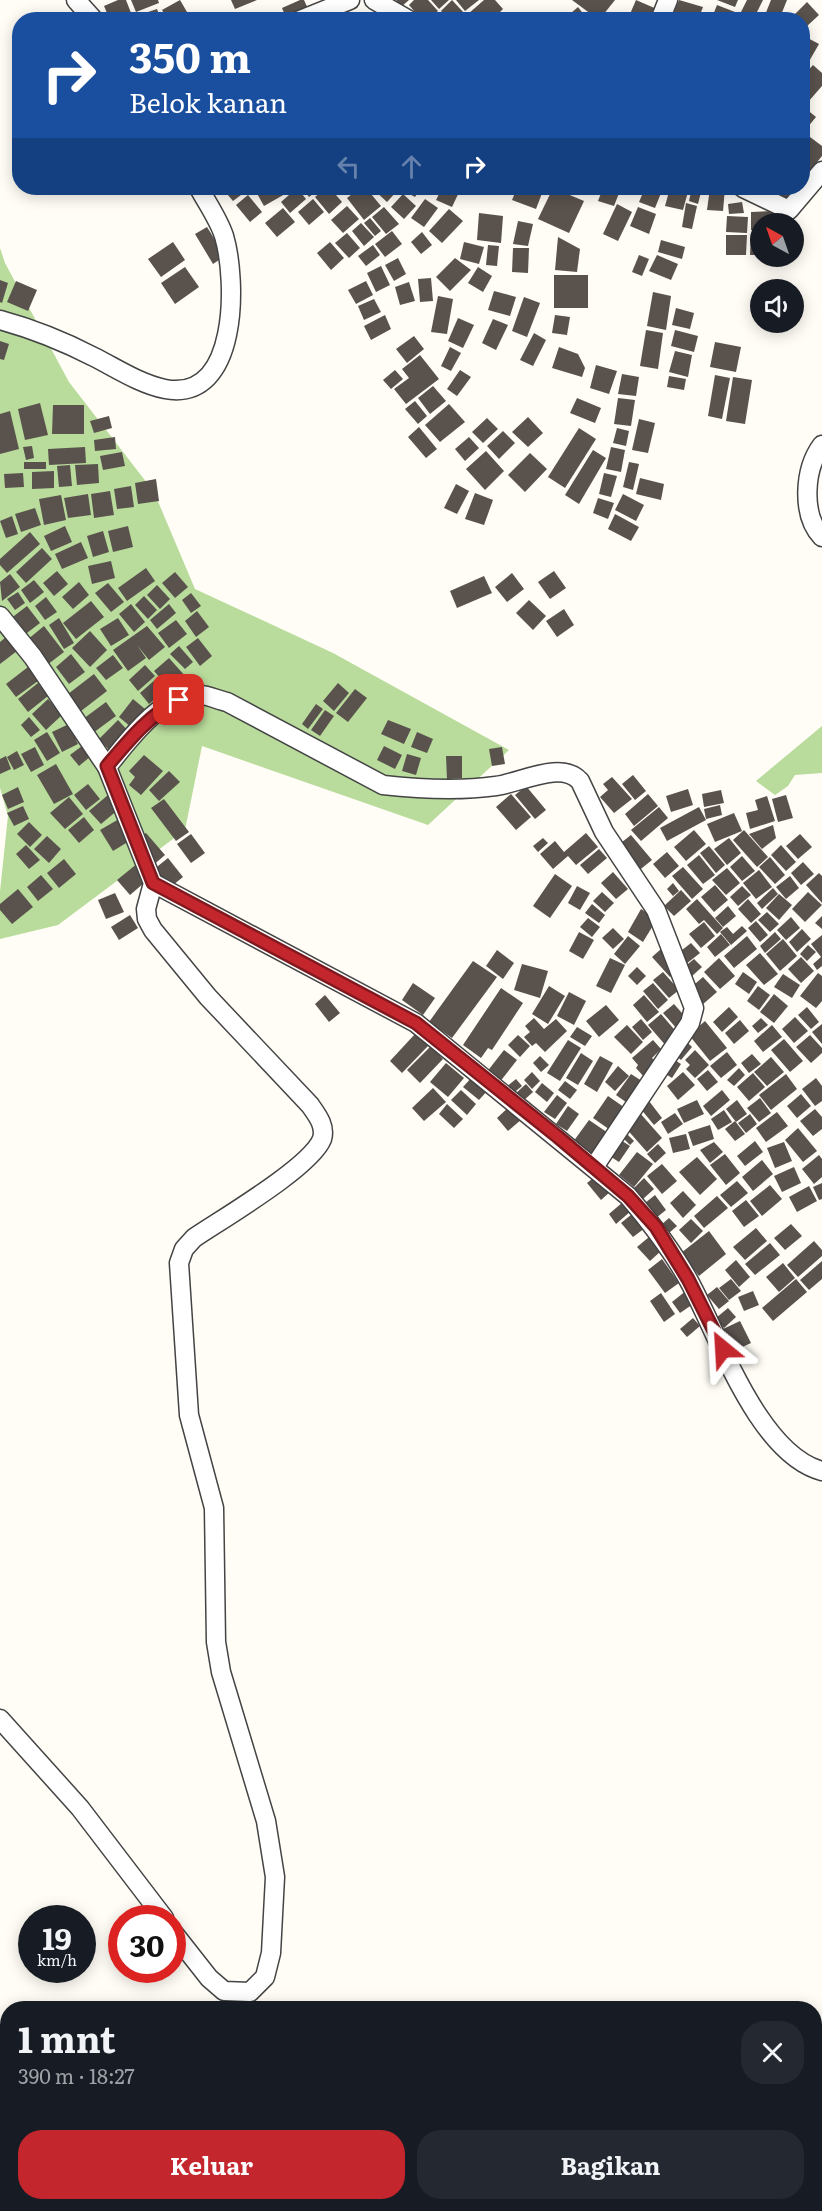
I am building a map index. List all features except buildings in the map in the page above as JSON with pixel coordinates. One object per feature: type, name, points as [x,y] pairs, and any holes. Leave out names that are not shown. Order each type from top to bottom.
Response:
[{"type":"street","points":[[76,0],[87,12]]},
{"type":"street","points":[[320,12],[350,0]]},
{"type":"street","points":[[374,0],[395,12]]},
{"type":"street","points":[[810,185],[822,171]]},
{"type":"street","points":[[0,320],[48,334],[134,377],[166,389],[189,387],[208,375],[221,358],[230,331],[230,264],[224,234],[203,195]]},
{"type":"street","points":[[758,195],[789,210],[802,195]]},
{"type":"street","points":[[822,445],[811,471],[806,498],[815,529],[822,537]]},
{"type":"street","points":[[0,616],[33,657],[107,766],[153,883],[146,909],[147,919],[153,930],[208,997],[310,1105],[323,1126],[323,1137],[317,1146],[292,1171],[194,1238],[184,1249],[179,1263],[189,1415],[214,1508],[216,1642],[220,1672],[266,1821],[275,1877],[271,1953],[265,1977],[249,1992],[224,1991],[209,1978],[186,1949]]},
{"type":"street","points":[[107,766],[139,728],[159,711],[179,700],[199,694],[227,702],[383,785],[408,788],[496,786],[561,771],[574,774],[580,781],[604,832],[656,910],[694,1008],[690,1023],[594,1167]]},
{"type":"street","points":[[153,883],[416,1023],[628,1196],[656,1227],[688,1279],[736,1377],[779,1444],[796,1460],[822,1471]]},
{"type":"street","points":[[0,1719],[80,1808],[154,1905]]},
{"type":"green space","points":[[0,248],[5,263],[69,382],[154,492],[195,589],[333,653],[509,750],[428,825],[202,746],[185,830],[58,925],[0,939],[0,891],[8,816],[0,788]]},
{"type":"green space","points":[[822,726],[822,773],[795,775],[788,786],[775,795],[756,781]]},
{"type":"route","points":[[179,700],[159,711],[139,728],[107,766],[153,883],[416,1023],[558,1137],[628,1196],[656,1227],[688,1279],[723,1349]]}]
